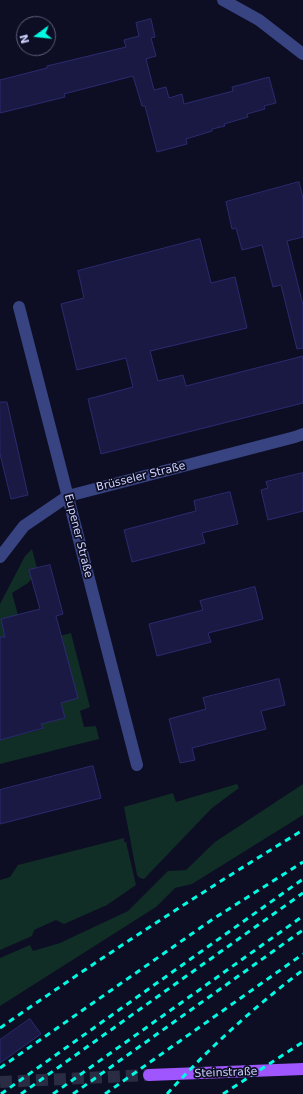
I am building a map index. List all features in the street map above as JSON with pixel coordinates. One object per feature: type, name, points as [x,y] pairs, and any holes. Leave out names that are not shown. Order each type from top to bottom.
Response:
[{"type":"main road","name":"Steinstraße","points":[[149,1075],[303,1070]]},
{"type":"street","points":[[222,0],[259,20],[303,54]]},
{"type":"street","name":"Eupener Straße","points":[[20,307],[137,765]]},
{"type":"street","name":"Brüsseler Straße","points":[[0,558],[24,526],[68,496],[303,434]]},
{"type":"green space","points":[[32,549],[37,568],[30,570],[32,578],[28,583],[12,593],[18,615],[0,682],[0,604],[25,556]]},
{"type":"green space","points":[[71,633],[90,707],[80,711],[84,727],[96,726],[99,739],[0,764],[0,740],[42,729],[41,724],[65,718],[61,703],[52,638]]},
{"type":"green space","points":[[237,784],[239,788],[212,808],[144,879],[137,875],[124,807],[173,793],[176,802]]},
{"type":"green space","points":[[303,784],[303,815],[192,884],[175,888],[156,907],[0,1006],[0,958],[30,945],[33,951],[60,943],[128,911],[168,871],[186,870],[215,842]]},
{"type":"green space","points":[[124,838],[136,885],[107,905],[64,924],[56,920],[34,930],[32,936],[0,950],[0,880],[10,877],[18,865]]},
{"type":"building","points":[[151,19],[155,37],[151,38],[156,56],[146,59],[154,90],[166,87],[169,98],[182,94],[184,104],[233,91],[232,87],[269,77],[276,103],[264,106],[265,109],[247,114],[248,117],[224,124],[225,126],[212,129],[212,131],[186,139],[187,144],[157,152],[145,106],[142,106],[133,76],[64,94],[65,97],[0,113],[0,80],[47,68],[47,66],[126,47],[124,40],[139,36],[136,23]]},
{"type":"building","points":[[299,182],[303,198],[303,237],[287,241],[303,305],[303,348],[297,349],[281,285],[273,287],[262,245],[242,250],[236,228],[232,229],[226,202]]},
{"type":"building","points":[[200,239],[211,283],[235,277],[247,328],[150,351],[158,381],[183,375],[186,386],[303,356],[303,403],[101,454],[88,399],[133,387],[126,358],[77,370],[61,304],[84,298],[78,271]]},
{"type":"building","points":[[0,402],[7,402],[28,495],[11,499],[0,454]]},
{"type":"building","points":[[303,473],[303,511],[268,520],[261,490],[268,488],[266,482]]},
{"type":"building","points":[[230,492],[238,524],[202,533],[205,543],[132,562],[124,530],[196,511],[194,501]]},
{"type":"building","points":[[50,565],[63,614],[56,616],[78,698],[61,703],[65,718],[41,724],[43,728],[0,740],[0,637],[5,637],[1,619],[40,609],[29,570]]},
{"type":"building","points":[[255,587],[263,619],[208,633],[211,642],[157,656],[149,624],[203,610],[200,601]]},
{"type":"building","points":[[279,679],[285,705],[261,711],[266,729],[192,748],[195,760],[180,763],[169,719],[206,709],[203,698]]},
{"type":"building","points":[[93,766],[101,798],[0,824],[0,790]]},
{"type":"building","points":[[30,1019],[41,1034],[0,1063],[0,1040]]},
{"type":"tunnel","points":[[0,1082],[149,1075]]},
{"type":"railway","points":[[0,1028],[150,927],[303,830]]},
{"type":"railway","points":[[0,1068],[213,919],[303,862]]},
{"type":"railway","points":[[1,1094],[303,879]]},
{"type":"railway","points":[[21,1094],[303,893]]},
{"type":"railway","points":[[53,1094],[303,916]]},
{"type":"railway","points":[[73,1094],[303,930]]},
{"type":"railway","points":[[105,1094],[303,954]]},
{"type":"railway","points":[[167,1094],[232,1029],[303,970]]},
{"type":"railway","points":[[223,1094],[303,1042]]}]
